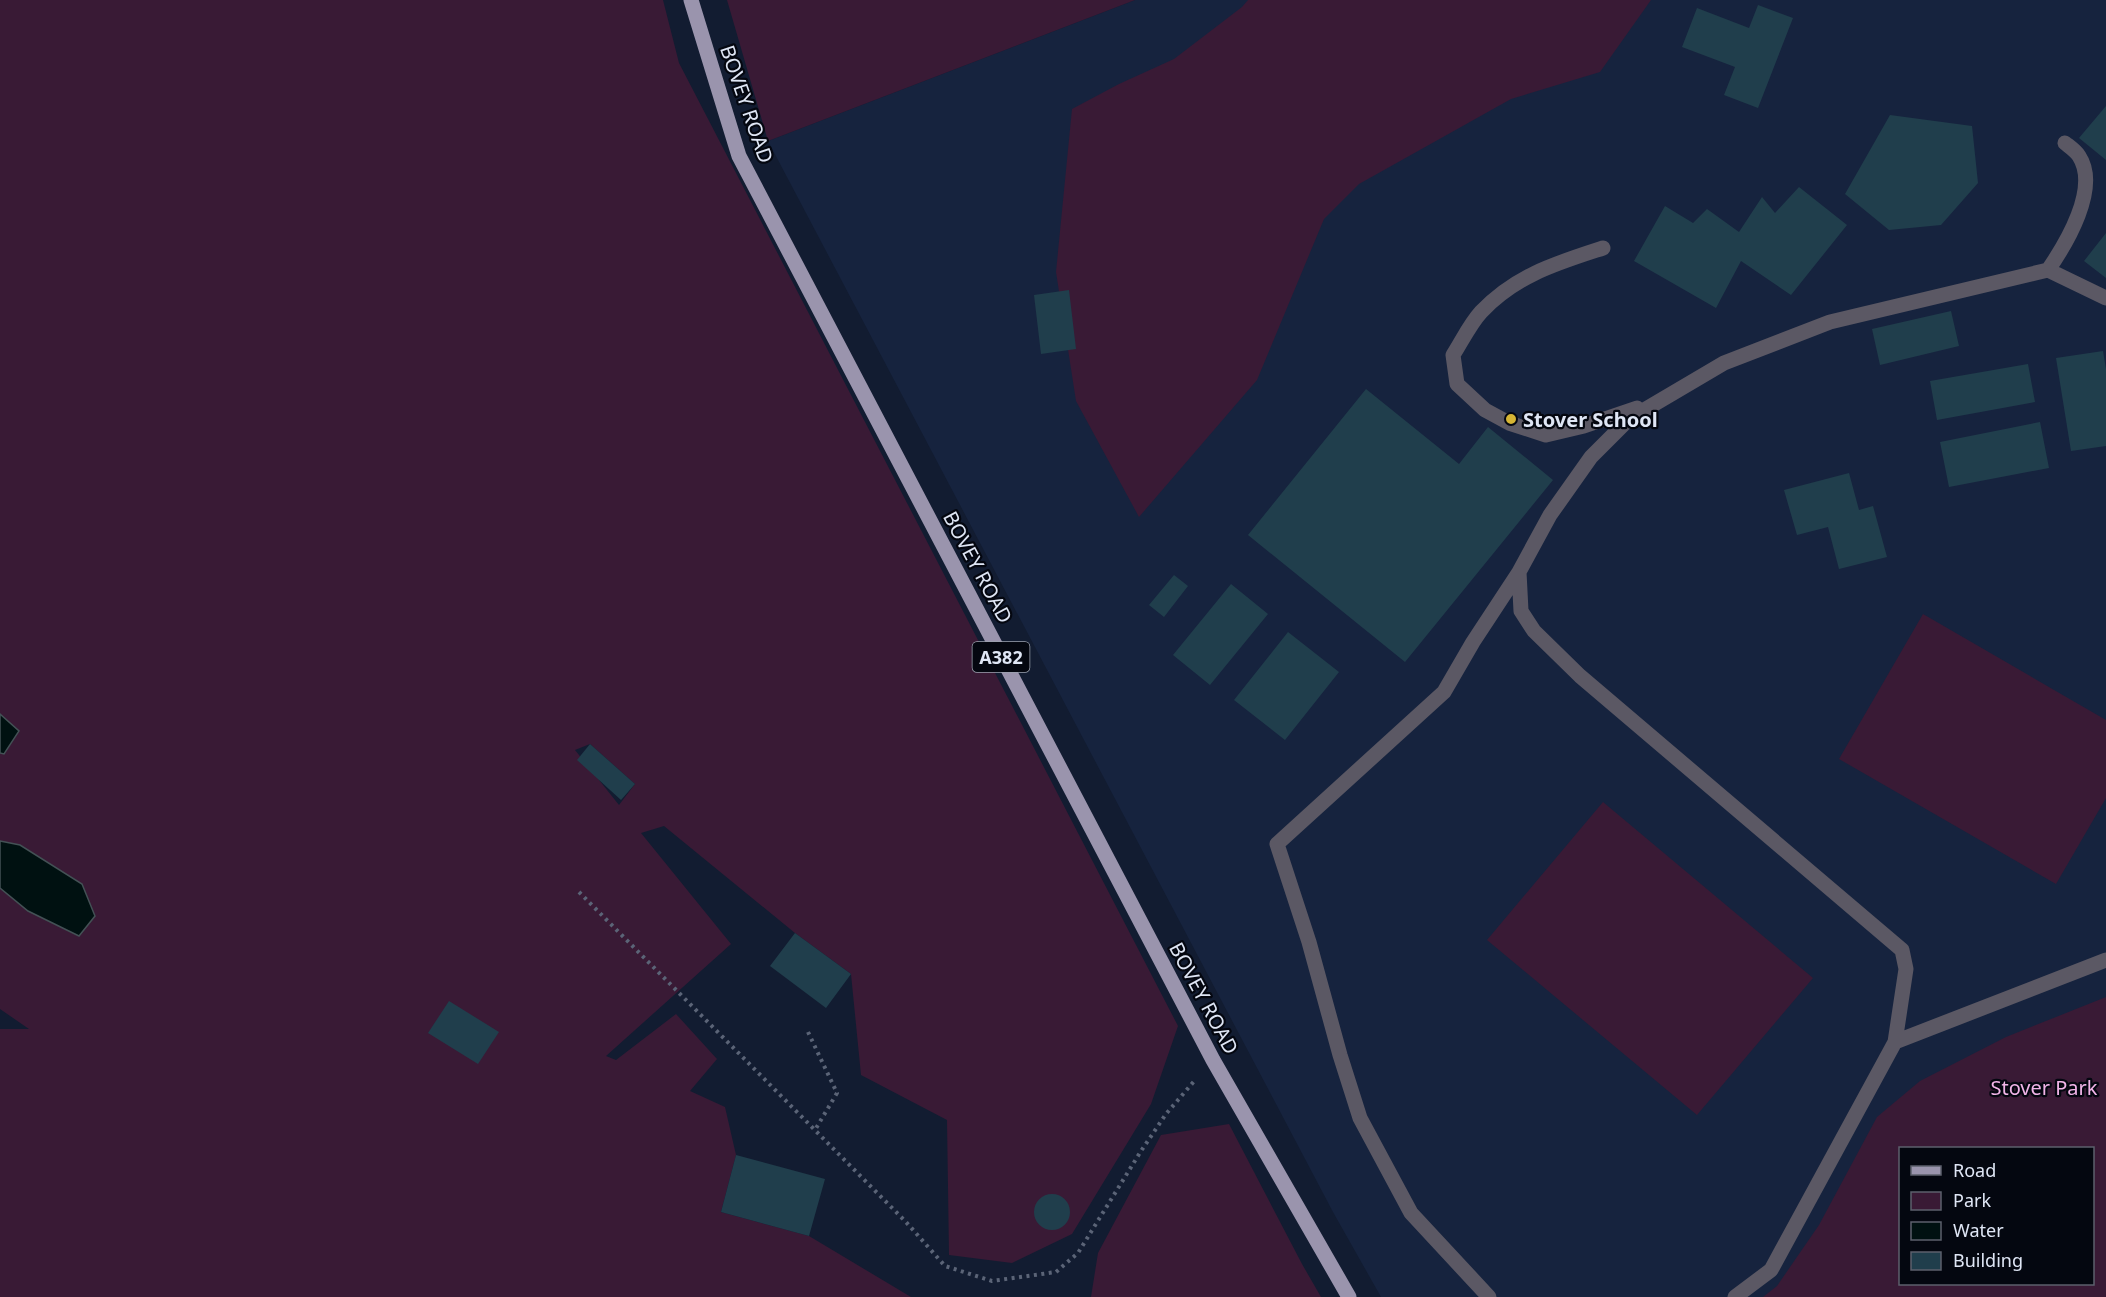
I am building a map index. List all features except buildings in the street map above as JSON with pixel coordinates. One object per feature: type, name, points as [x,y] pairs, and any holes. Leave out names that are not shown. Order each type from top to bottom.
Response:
[{"type":"main road","name":"BOVEY ROAD","points":[[691,0],[739,156],[1213,1060],[1349,1297]]},
{"type":"lane","points":[[2048,270],[2077,221],[2086,180],[2079,156],[2065,143]]},
{"type":"lane","points":[[1604,248],[1547,266],[1514,285],[1480,313],[1453,355],[1457,384],[1485,410],[1509,423],[1546,435],[1584,426],[1664,399]]},
{"type":"lane","points":[[1489,1297],[1411,1213],[1360,1118],[1309,942],[1277,844],[1444,692],[1473,642],[1519,572],[1550,515],[1591,457],[1629,419],[1724,363],[1830,322],[2048,270],[2106,298]]},
{"type":"lane","points":[[1519,572],[1521,611],[1533,631],[1580,676],[1902,950],[1906,969],[1895,1042],[1771,1270],[1736,1297]]},
{"type":"lane","points":[[1895,1042],[2106,960]]},
{"type":"path","points":[[579,892],[906,1222],[945,1266],[992,1281],[1056,1272],[1078,1253],[1160,1124],[1213,1060]]},
{"type":"path","points":[[808,1032],[837,1093],[814,1130]]},
{"type":"shaded area","name":"Stover School","points":[[1135,0],[2106,0],[2106,1297],[1381,1297],[1333,1212],[768,141]]},
{"type":"green space","points":[[0,0],[663,0],[679,63],[1178,1026],[1151,1104],[1072,1234],[1012,1263],[949,1255],[947,1120],[861,1075],[851,974],[795,933],[664,826],[641,833],[731,944],[606,1056],[616,1060],[676,1014],[717,1059],[690,1091],[725,1107],[736,1155],[721,1212],[809,1236],[911,1297],[0,1297],[0,1029],[29,1029],[0,1009]],"holes":[[[590,744],[635,784],[619,805],[575,750]]]},
{"type":"green space","points":[[727,0],[1135,0],[768,141]]},
{"type":"green space","points":[[1248,0],[1651,0],[1600,72],[1511,99],[1359,184],[1324,219],[1257,380],[1139,517],[1076,401],[1056,272],[1072,109],[1174,59]]},
{"type":"green space","points":[[1923,614],[2106,720],[2106,798],[2056,884],[1839,759]]},
{"type":"green space","points":[[1603,802],[1813,978],[1697,1115],[1487,940]]},
{"type":"green space","name":"Stover Park","points":[[2106,997],[2106,1297],[1763,1297],[1777,1286],[1819,1225],[1877,1117],[1920,1081],[2006,1037]]},
{"type":"green space","points":[[1229,1124],[1321,1297],[1091,1297],[1098,1253],[1161,1135]]},
{"type":"water","points":[[0,714],[19,731],[4,754],[0,753]]},
{"type":"water","points":[[0,841],[20,845],[82,884],[95,916],[79,936],[28,911],[0,888]]},
{"type":"place","name":"Stover School","points":[[1511,419]]}]
